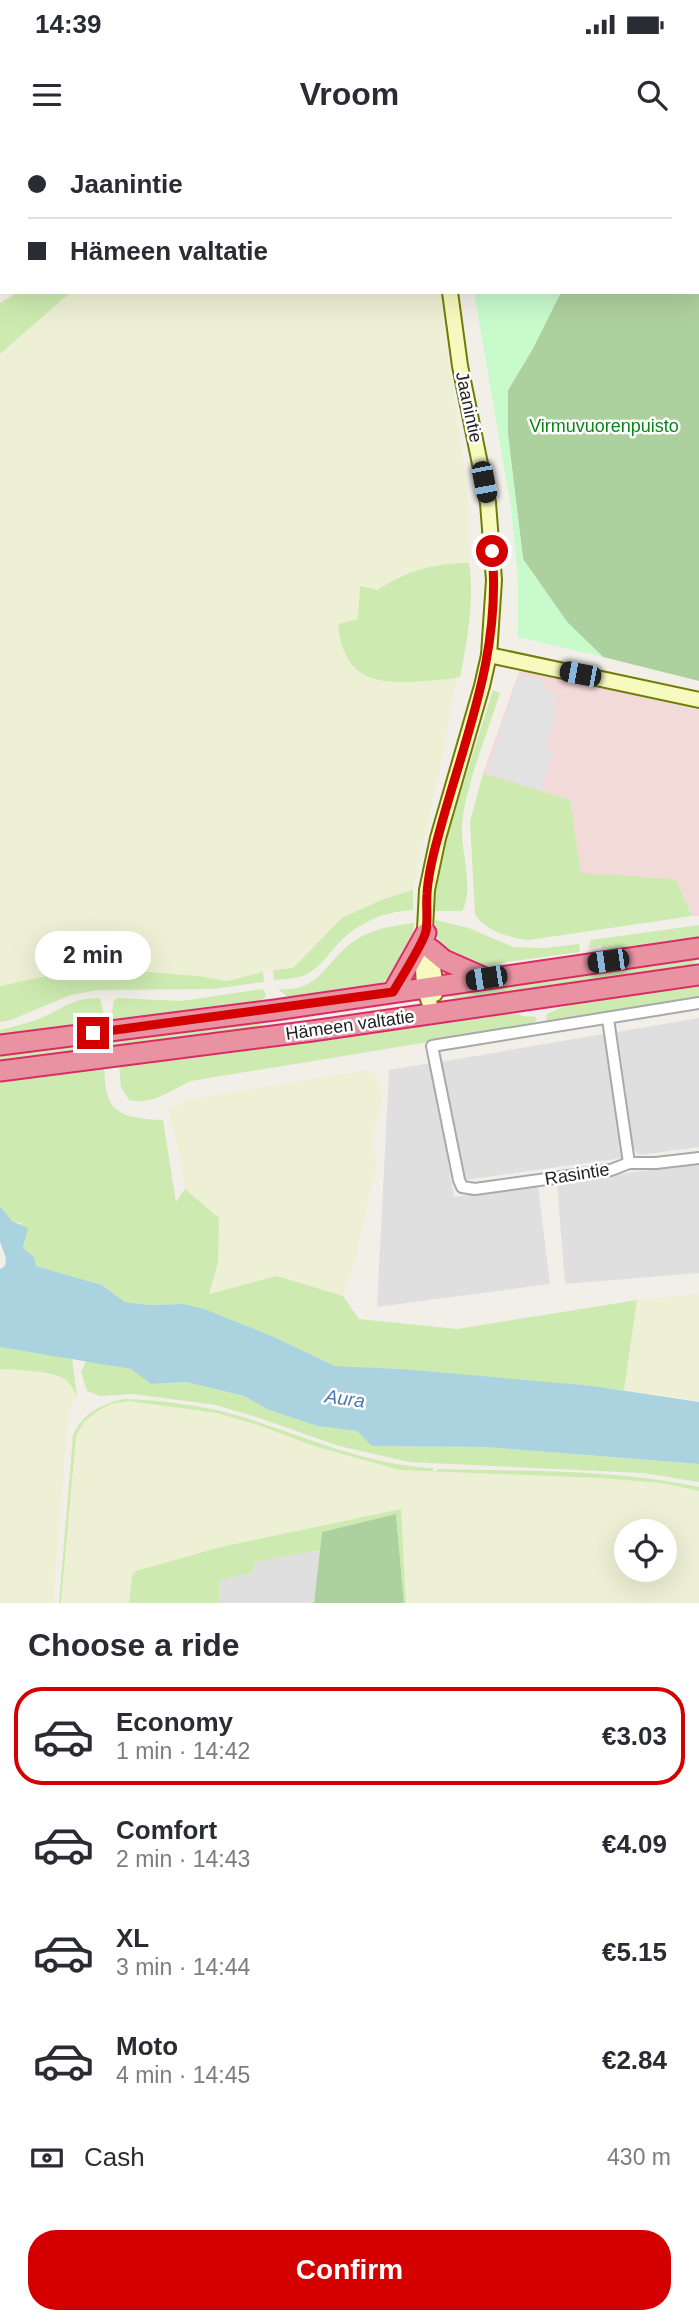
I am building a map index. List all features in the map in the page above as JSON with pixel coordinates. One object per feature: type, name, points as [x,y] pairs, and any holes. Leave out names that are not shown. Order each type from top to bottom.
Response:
[{"type":"highway","points":[[393,992],[428,941],[444,960],[486,978]]},
{"type":"highway","name":"Hämeen valtatie","points":[[0,1045],[430,987],[699,947]]},
{"type":"highway","name":"Hämeen valtatie","points":[[0,1071],[699,975]]},
{"type":"main road","name":"Jaanintie","points":[[433,1013],[427,890],[489,655],[494,580],[488,503],[460,366],[450,294]]},
{"type":"main road","points":[[489,655],[699,700]]},
{"type":"street","points":[[629,1163],[608,1018],[699,1003]]},
{"type":"street","name":"Rasintie","points":[[608,1018],[432,1046],[462,1187],[475,1189],[611,1170],[629,1163],[699,1158]]},
{"type":"shaded area","points":[[520,669],[699,710],[699,916],[692,916],[676,879],[581,874],[570,800],[483,773]]},
{"type":"shaded area","points":[[519,674],[546,682],[543,689],[553,693],[556,713],[547,742],[553,754],[541,791],[488,772]]},
{"type":"shaded area","points":[[699,1018],[699,1147],[640,1155],[634,1150],[617,1032]]},
{"type":"shaded area","points":[[603,1034],[610,1063],[623,1158],[465,1180],[440,1062]]},
{"type":"shaded area","points":[[431,1063],[454,1197],[538,1186],[550,1284],[377,1307],[389,1070]]},
{"type":"shaded area","points":[[699,1163],[699,1273],[565,1284],[557,1183]]},
{"type":"shaded area","points":[[320,1550],[314,1603],[219,1603],[219,1580],[252,1573],[254,1562]]},
{"type":"green space","points":[[15,294],[69,294],[0,354],[0,303]]},
{"type":"green space","points":[[69,294],[441,294],[468,493],[469,563],[434,565],[398,576],[377,590],[358,620],[338,624],[407,682],[456,678],[443,754],[413,890],[381,900],[342,918],[292,968],[228,981],[100,968],[69,971],[0,986],[0,355]]},
{"type":"green space","name":"Virmuvuorenpuisto","points":[[474,294],[560,294],[508,390],[508,435],[523,559],[567,622],[603,657],[518,637],[518,580],[511,507]]},
{"type":"green space","name":"Virmuvuorenpuisto","points":[[560,294],[699,294],[699,681],[603,657],[567,622],[523,559],[508,435],[508,390]]},
{"type":"green space","points":[[469,563],[471,605],[460,677],[390,682],[364,675],[354,667],[341,642],[338,624],[358,619],[360,586],[377,590],[420,569]]},
{"type":"green space","points":[[493,690],[500,693],[464,808],[462,834],[467,881],[466,902],[462,911],[435,911],[436,888],[444,845]]},
{"type":"green space","points":[[483,773],[570,800],[581,873],[676,879],[692,916],[529,940],[507,936],[484,925],[475,914],[470,822]]},
{"type":"green space","points":[[413,890],[413,910],[390,913],[370,920],[352,931],[311,972],[299,977],[274,980],[273,970],[293,968],[342,918],[381,900]]},
{"type":"green space","points":[[435,920],[469,928],[513,947],[545,948],[579,944],[580,952],[484,965],[469,964],[442,950],[436,934]]},
{"type":"green space","points":[[414,923],[412,942],[395,975],[388,980],[371,987],[289,998],[278,989],[305,986],[364,935],[384,928]]},
{"type":"green space","points":[[699,925],[699,939],[634,949],[602,949],[601,946],[588,948],[591,940]]},
{"type":"green space","points":[[695,957],[697,960],[692,967],[462,1000],[443,995],[444,993]]},
{"type":"green space","points":[[100,968],[228,981],[263,972],[264,982],[213,989],[97,990],[71,995],[0,1022],[0,986],[69,971]]},
{"type":"green space","points":[[699,984],[699,999],[546,1022],[547,1014],[569,1004]]},
{"type":"green space","points":[[263,989],[266,995],[263,1000],[256,1002],[0,1036],[0,1030],[38,1019],[83,1000],[100,998],[104,1016],[111,1016],[114,1000],[118,998],[181,1001]]},
{"type":"green space","points":[[491,1014],[520,1014],[537,1019],[532,1025],[191,1081],[145,1101],[129,1100],[121,1087],[119,1066]]},
{"type":"green space","points":[[268,1020],[255,1029],[0,1064],[0,1052]]},
{"type":"green space","points":[[104,1068],[108,1097],[117,1110],[131,1116],[163,1120],[176,1202],[185,1189],[219,1218],[218,1262],[209,1294],[277,1276],[343,1296],[359,1319],[457,1329],[637,1300],[624,1390],[402,1369],[335,1366],[274,1337],[183,1304],[149,1305],[125,1302],[102,1285],[36,1266],[34,1257],[23,1248],[25,1242],[21,1223],[12,1221],[0,1206],[0,1081]]},
{"type":"green space","points":[[371,1070],[376,1075],[383,1097],[371,1141],[377,1163],[353,1268],[343,1296],[277,1276],[208,1294],[218,1262],[219,1218],[185,1189],[168,1110],[189,1099]]},
{"type":"green space","points":[[699,1294],[699,1401],[624,1390],[637,1300]]},
{"type":"green space","points":[[0,1347],[72,1358],[77,1397],[63,1378],[33,1371],[0,1369]]},
{"type":"green space","points":[[86,1361],[131,1369],[152,1384],[186,1382],[244,1396],[269,1410],[317,1426],[357,1431],[373,1446],[485,1447],[699,1464],[699,1482],[643,1473],[409,1462],[339,1446],[216,1405],[133,1394],[100,1396],[87,1391],[81,1372]]},
{"type":"green space","points":[[0,1369],[30,1371],[63,1378],[77,1397],[69,1412],[53,1603],[0,1603]]},
{"type":"green space","points":[[124,1399],[222,1411],[357,1455],[433,1468],[433,1471],[503,1470],[602,1474],[667,1481],[699,1487],[699,1491],[662,1483],[599,1478],[400,1470],[314,1446],[217,1413],[128,1401],[111,1404],[96,1412],[84,1422],[76,1436],[59,1603],[73,1435],[88,1415],[107,1404]]},
{"type":"green space","points":[[128,1401],[217,1413],[314,1446],[400,1470],[599,1478],[662,1483],[699,1491],[699,1603],[406,1603],[401,1509],[132,1575],[129,1603],[61,1603],[76,1436],[84,1422],[111,1404]]},
{"type":"green space","points":[[401,1509],[406,1603],[396,1514],[322,1532],[320,1550],[255,1562],[252,1573],[219,1580],[219,1603],[129,1603],[132,1575],[136,1571],[221,1547]]},
{"type":"green space","points":[[396,1514],[404,1603],[314,1603],[322,1532]]},
{"type":"water","name":"Aura","points":[[0,1206],[12,1221],[28,1228],[23,1248],[34,1257],[36,1266],[102,1285],[125,1302],[149,1305],[183,1304],[204,1309],[274,1337],[335,1366],[402,1369],[593,1386],[699,1402],[699,1464],[485,1447],[372,1446],[357,1431],[317,1426],[269,1410],[244,1396],[186,1382],[151,1384],[131,1369],[0,1347],[0,1269],[5,1266],[6,1258],[0,1242]]},
{"type":"route","points":[[93,1033],[393,992],[426,933],[427,890],[434,854],[489,655],[494,580],[492,551]]}]
